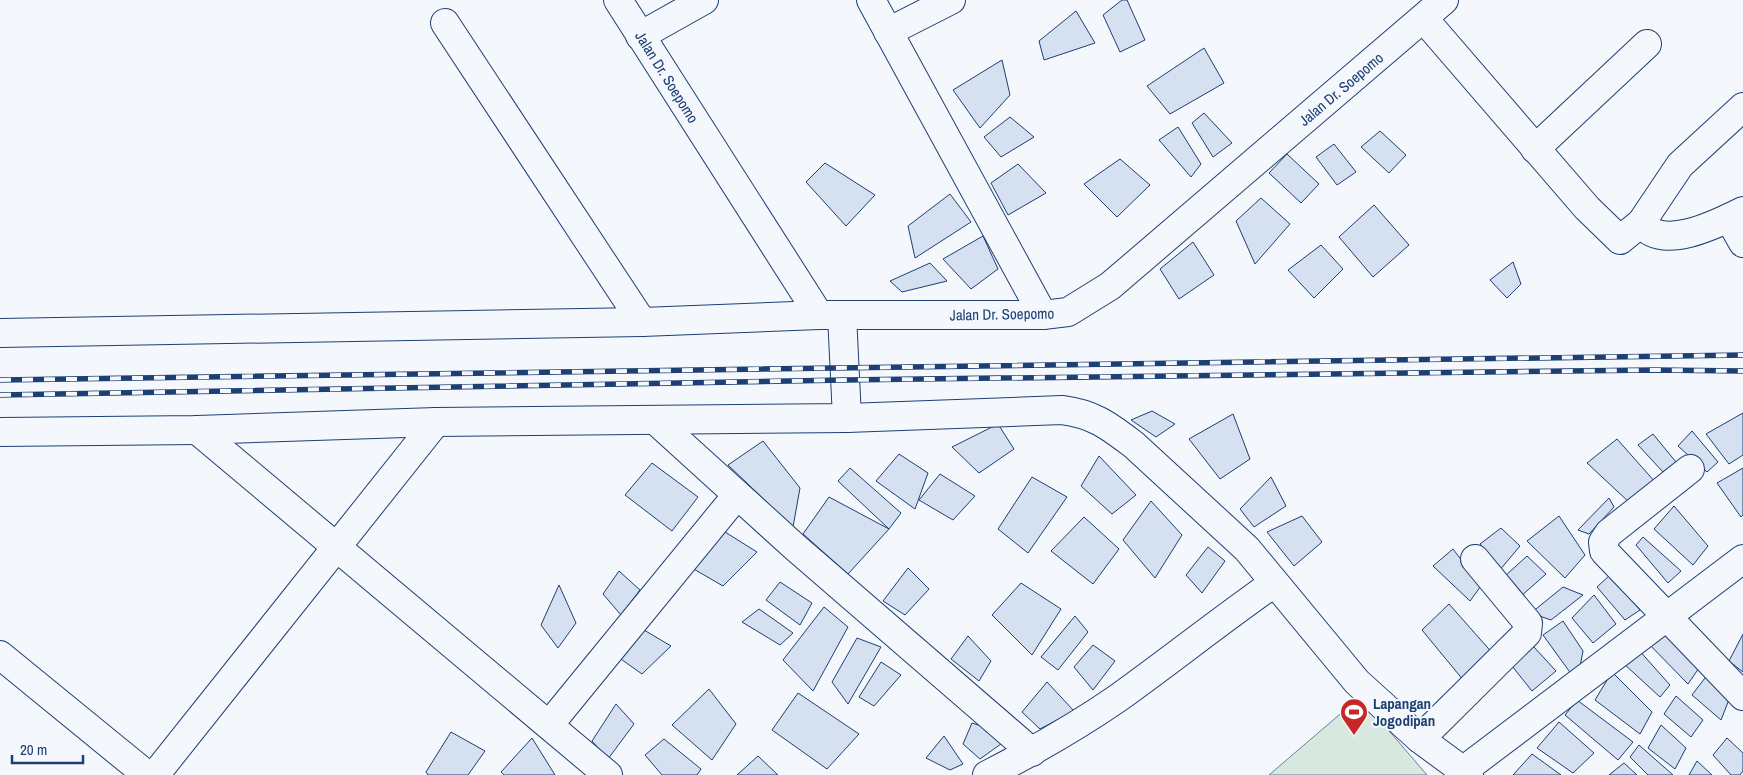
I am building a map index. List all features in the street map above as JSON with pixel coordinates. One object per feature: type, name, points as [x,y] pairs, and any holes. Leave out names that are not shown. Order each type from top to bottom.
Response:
[{"type":"street","name":"Jalan Dr. Soepomo","points":[[618,0],[640,36],[830,315],[1043,315],[1068,312],[1110,286],[1444,0]]},
{"type":"street","points":[[640,36],[704,0]]},
{"type":"street","points":[[872,0],[1043,315]]},
{"type":"street","points":[[888,32],[952,0]]},
{"type":"street","points":[[1424,19],[1599,222],[1620,240],[1641,223],[1680,164],[1743,107]]},
{"type":"street","points":[[444,23],[642,322]]},
{"type":"street","points":[[1535,149],[1647,44]]},
{"type":"street","points":[[1641,223],[1650,232],[1676,236],[1736,215],[1743,243]]},
{"type":"street","points":[[0,333],[642,322],[830,315],[847,418]]},
{"type":"street","points":[[0,432],[197,430],[436,422],[847,418],[1062,410],[1085,413],[1109,426],[1134,445],[1247,549],[1340,665],[1420,739],[1466,773],[1577,682],[1743,559]]},
{"type":"street","points":[[656,421],[941,676],[1032,752]]},
{"type":"street","points":[[155,775],[436,422]]},
{"type":"street","points":[[197,430],[608,775]]},
{"type":"street","points":[[1690,469],[1620,523],[1603,542],[1604,551],[1743,696]]},
{"type":"street","points":[[549,725],[737,495]]},
{"type":"street","points":[[1420,739],[1527,633],[1528,623],[1475,559]]},
{"type":"street","points":[[987,775],[1032,752],[1117,698],[1274,583]]},
{"type":"street","points":[[0,655],[147,775]]},
{"type":"shaded area","name":"Lapangan Jogodipan","points":[[1360,697],[1427,775],[1269,775]]},
{"type":"building","points":[[1122,0],[1127,0],[1145,40],[1120,52],[1103,15]]},
{"type":"building","points":[[1076,11],[1095,43],[1044,60],[1039,41]]},
{"type":"building","points":[[1204,48],[1224,83],[1170,114],[1147,86]]},
{"type":"building","points":[[1002,60],[1010,95],[980,128],[953,90]]},
{"type":"building","points":[[1204,113],[1232,143],[1213,157],[1192,123]]},
{"type":"building","points":[[1010,117],[1034,137],[1001,157],[984,137]]},
{"type":"building","points":[[1178,127],[1201,164],[1191,177],[1159,140]]},
{"type":"building","points":[[1380,131],[1406,155],[1389,173],[1361,147]]},
{"type":"building","points":[[1334,144],[1356,172],[1337,185],[1316,157]]},
{"type":"building","points":[[1287,154],[1319,184],[1301,203],[1269,173]]},
{"type":"building","points":[[1120,159],[1150,185],[1117,217],[1084,184]]},
{"type":"building","points":[[825,163],[875,195],[846,226],[806,182]]},
{"type":"building","points":[[1018,164],[1046,193],[1008,215],[991,183]]},
{"type":"building","points":[[950,194],[971,222],[915,258],[908,226]]},
{"type":"building","points":[[1261,198],[1290,224],[1255,264],[1236,221]]},
{"type":"building","points":[[1374,205],[1409,245],[1373,277],[1339,237]]},
{"type":"building","points":[[983,236],[998,269],[971,289],[943,259]]},
{"type":"building","points":[[1193,242],[1214,275],[1179,299],[1160,269]]},
{"type":"building","points":[[1321,245],[1343,269],[1314,298],[1288,270]]},
{"type":"building","points":[[1513,262],[1521,284],[1507,298],[1490,280]]},
{"type":"building","points":[[930,263],[947,281],[902,292],[890,281]]},
{"type":"building","points":[[1152,411],[1175,424],[1156,437],[1131,420]]},
{"type":"building","points":[[1743,413],[1743,455],[1729,464],[1706,434]]},
{"type":"building","points":[[1233,414],[1250,459],[1220,479],[1189,439]]},
{"type":"building","points":[[998,424],[1014,449],[979,473],[952,447]]},
{"type":"building","points":[[1692,431],[1718,462],[1707,472],[1678,446]]},
{"type":"building","points":[[1653,434],[1676,462],[1663,472],[1638,445]]},
{"type":"building","points":[[1617,439],[1656,483],[1630,503],[1587,463]]},
{"type":"building","points":[[763,441],[800,488],[793,527],[728,465]]},
{"type":"building","points":[[899,454],[928,473],[915,509],[876,481]]},
{"type":"building","points":[[1099,456],[1136,495],[1112,514],[1081,486]]},
{"type":"building","points":[[652,463],[698,497],[672,531],[625,495]]},
{"type":"building","points":[[850,468],[901,513],[889,529],[838,481]]},
{"type":"building","points":[[1743,468],[1743,515],[1741,517],[1717,483]]},
{"type":"building","points":[[940,474],[975,496],[953,520],[919,500]]},
{"type":"building","points":[[1032,477],[1067,497],[1028,553],[998,529]]},
{"type":"building","points":[[1271,477],[1286,506],[1254,527],[1240,509]]},
{"type":"building","points":[[829,497],[889,529],[848,574],[803,534]]},
{"type":"building","points":[[1609,498],[1614,507],[1589,534],[1578,530]]},
{"type":"building","points":[[1151,501],[1182,535],[1155,578],[1123,540]]},
{"type":"building","points":[[1674,506],[1708,546],[1693,565],[1654,529]]},
{"type":"building","points":[[1302,516],[1322,542],[1294,566],[1267,532]]},
{"type":"building","points":[[1559,516],[1585,555],[1565,578],[1527,541]]},
{"type":"building","points":[[1084,517],[1119,549],[1093,584],[1051,551]]},
{"type":"building","points":[[1501,528],[1520,546],[1499,571],[1480,544]]},
{"type":"building","points":[[725,532],[757,552],[723,586],[692,568]]},
{"type":"building","points":[[1643,537],[1681,571],[1668,583],[1636,545]]},
{"type":"building","points":[[1208,547],[1225,561],[1202,593],[1186,575]]},
{"type":"building","points":[[1453,549],[1481,586],[1470,601],[1433,566]]},
{"type":"building","points":[[1527,556],[1546,574],[1520,597],[1504,577]]},
{"type":"building","points":[[908,568],[929,589],[905,615],[883,601]]},
{"type":"building","points":[[619,571],[640,590],[621,615],[603,594]]},
{"type":"building","points":[[1611,574],[1640,610],[1625,620],[1597,587]]},
{"type":"building","points":[[780,582],[812,603],[800,625],[766,600]]},
{"type":"building","points":[[1021,583],[1061,609],[1032,655],[992,615]]},
{"type":"building","points":[[559,585],[576,623],[558,648],[541,625]]},
{"type":"building","points":[[1563,587],[1583,595],[1551,620],[1531,613]]},
{"type":"building","points":[[1594,595],[1616,624],[1593,643],[1572,618]]},
{"type":"building","points":[[1449,604],[1495,656],[1464,681],[1422,630]]},
{"type":"building","points":[[824,607],[848,627],[813,691],[783,660]]},
{"type":"building","points":[[759,609],[793,633],[780,645],[742,622]]},
{"type":"building","points":[[1075,616],[1088,632],[1058,670],[1041,657]]},
{"type":"building","points":[[1563,621],[1583,651],[1577,682],[1543,635]]},
{"type":"building","points":[[1657,629],[1701,665],[1688,684],[1644,639]]},
{"type":"building","points":[[644,630],[671,646],[642,674],[618,657]]},
{"type":"building","points":[[1743,634],[1743,672],[1729,661]]},
{"type":"building","points":[[968,636],[991,661],[979,681],[951,659]]},
{"type":"building","points":[[857,638],[881,647],[848,704],[832,682]]},
{"type":"building","points":[[1093,645],[1115,661],[1093,690],[1074,667]]},
{"type":"building","points":[[1533,646],[1556,671],[1532,691],[1512,666]]},
{"type":"building","points":[[1637,648],[1670,685],[1660,697],[1623,663]]},
{"type":"building","points":[[881,662],[901,675],[874,706],[859,697]]},
{"type":"building","points":[[1612,672],[1652,712],[1640,734],[1595,700]]},
{"type":"building","points":[[1708,674],[1730,697],[1721,720],[1692,695]]},
{"type":"building","points":[[1047,682],[1074,711],[1040,729],[1022,712]]},
{"type":"building","points":[[709,689],[736,724],[712,760],[672,725]]},
{"type":"building","points":[[798,693],[859,734],[827,769],[772,730]]},
{"type":"building","points":[[1676,696],[1703,720],[1691,737],[1664,714]]},
{"type":"building","points":[[1577,700],[1633,742],[1618,760],[1565,715]]},
{"type":"building","points":[[616,704],[634,724],[608,759],[592,741]]},
{"type":"building","points":[[1559,722],[1594,753],[1573,773],[1537,748]]},
{"type":"building","points":[[972,723],[1012,736],[980,759],[963,744]]},
{"type":"building","points":[[1661,725],[1686,748],[1675,769],[1648,748]]},
{"type":"building","points":[[451,732],[485,751],[468,775],[428,775],[426,772]]},
{"type":"building","points":[[944,736],[963,764],[950,770],[926,758]]},
{"type":"building","points":[[532,738],[555,775],[504,775],[501,772]]},
{"type":"building","points":[[1727,738],[1743,753],[1743,771],[1740,775],[1731,775],[1713,755]]},
{"type":"building","points":[[664,739],[701,769],[697,775],[662,775],[645,755]]},
{"type":"building","points":[[1639,745],[1673,775],[1648,775],[1630,757]]},
{"type":"building","points":[[1532,754],[1561,775],[1513,775]]},
{"type":"building","points":[[758,756],[778,775],[737,775]]},
{"type":"building","points":[[1697,761],[1712,775],[1689,775]]},
{"type":"building","points":[[1624,763],[1637,775],[1609,775]]},
{"type":"railway","points":[[0,380],[1743,355]]},
{"type":"railway","points":[[0,395],[844,380],[1654,370],[1743,371]]},
{"type":"place","name":"Lapangan Jogodipan","points":[[1354,736]]}]
